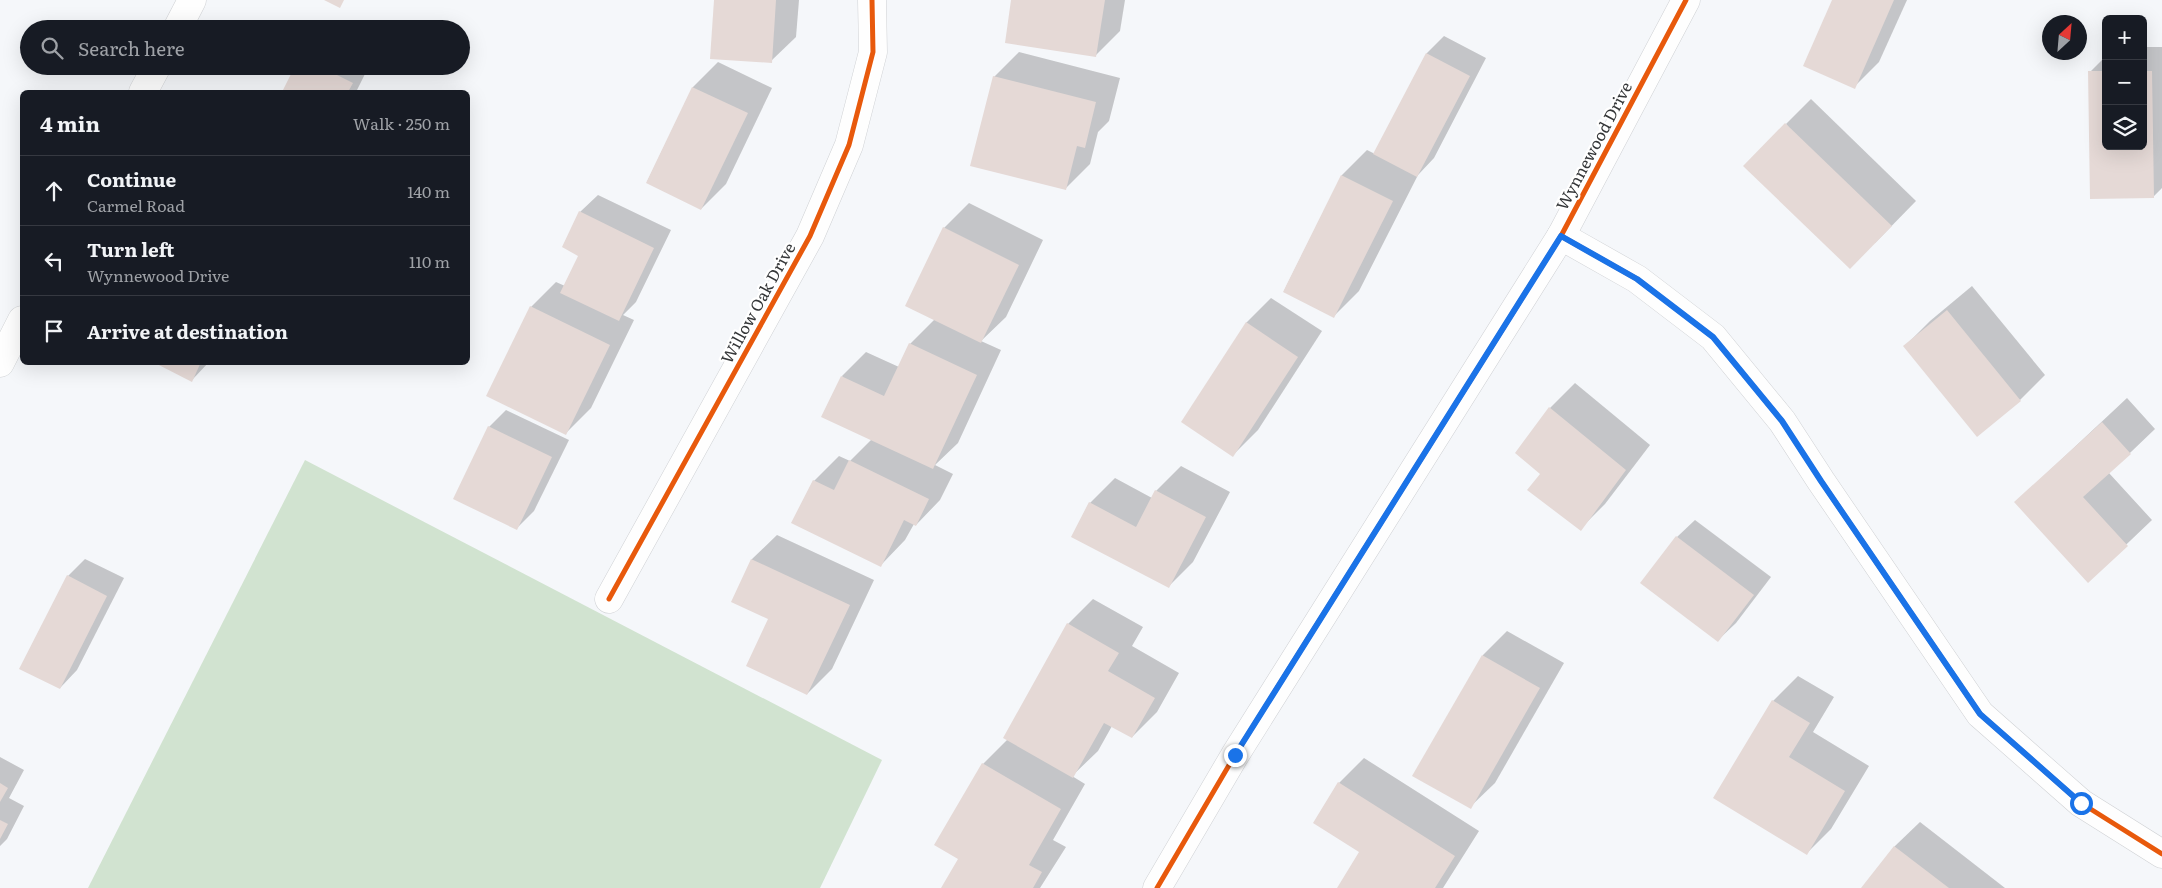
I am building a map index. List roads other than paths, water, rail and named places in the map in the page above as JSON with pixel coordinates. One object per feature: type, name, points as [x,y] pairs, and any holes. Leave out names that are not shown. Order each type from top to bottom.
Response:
[{"type":"street","points":[[182,20],[192,0]]},
{"type":"street","name":"Willow Oak Drive","points":[[609,599],[814,226],[849,145],[873,52],[872,0]]},
{"type":"street","name":"Wynnewood Drive","points":[[1157,888],[1235,755],[1561,236],[1686,0]]},
{"type":"street","points":[[144,90],[152,75]]},
{"type":"street","points":[[1561,236],[1637,279],[1713,337],[1782,421],[1980,714],[2081,803],[2162,854]]},
{"type":"street","points":[[0,363],[20,324]]}]
